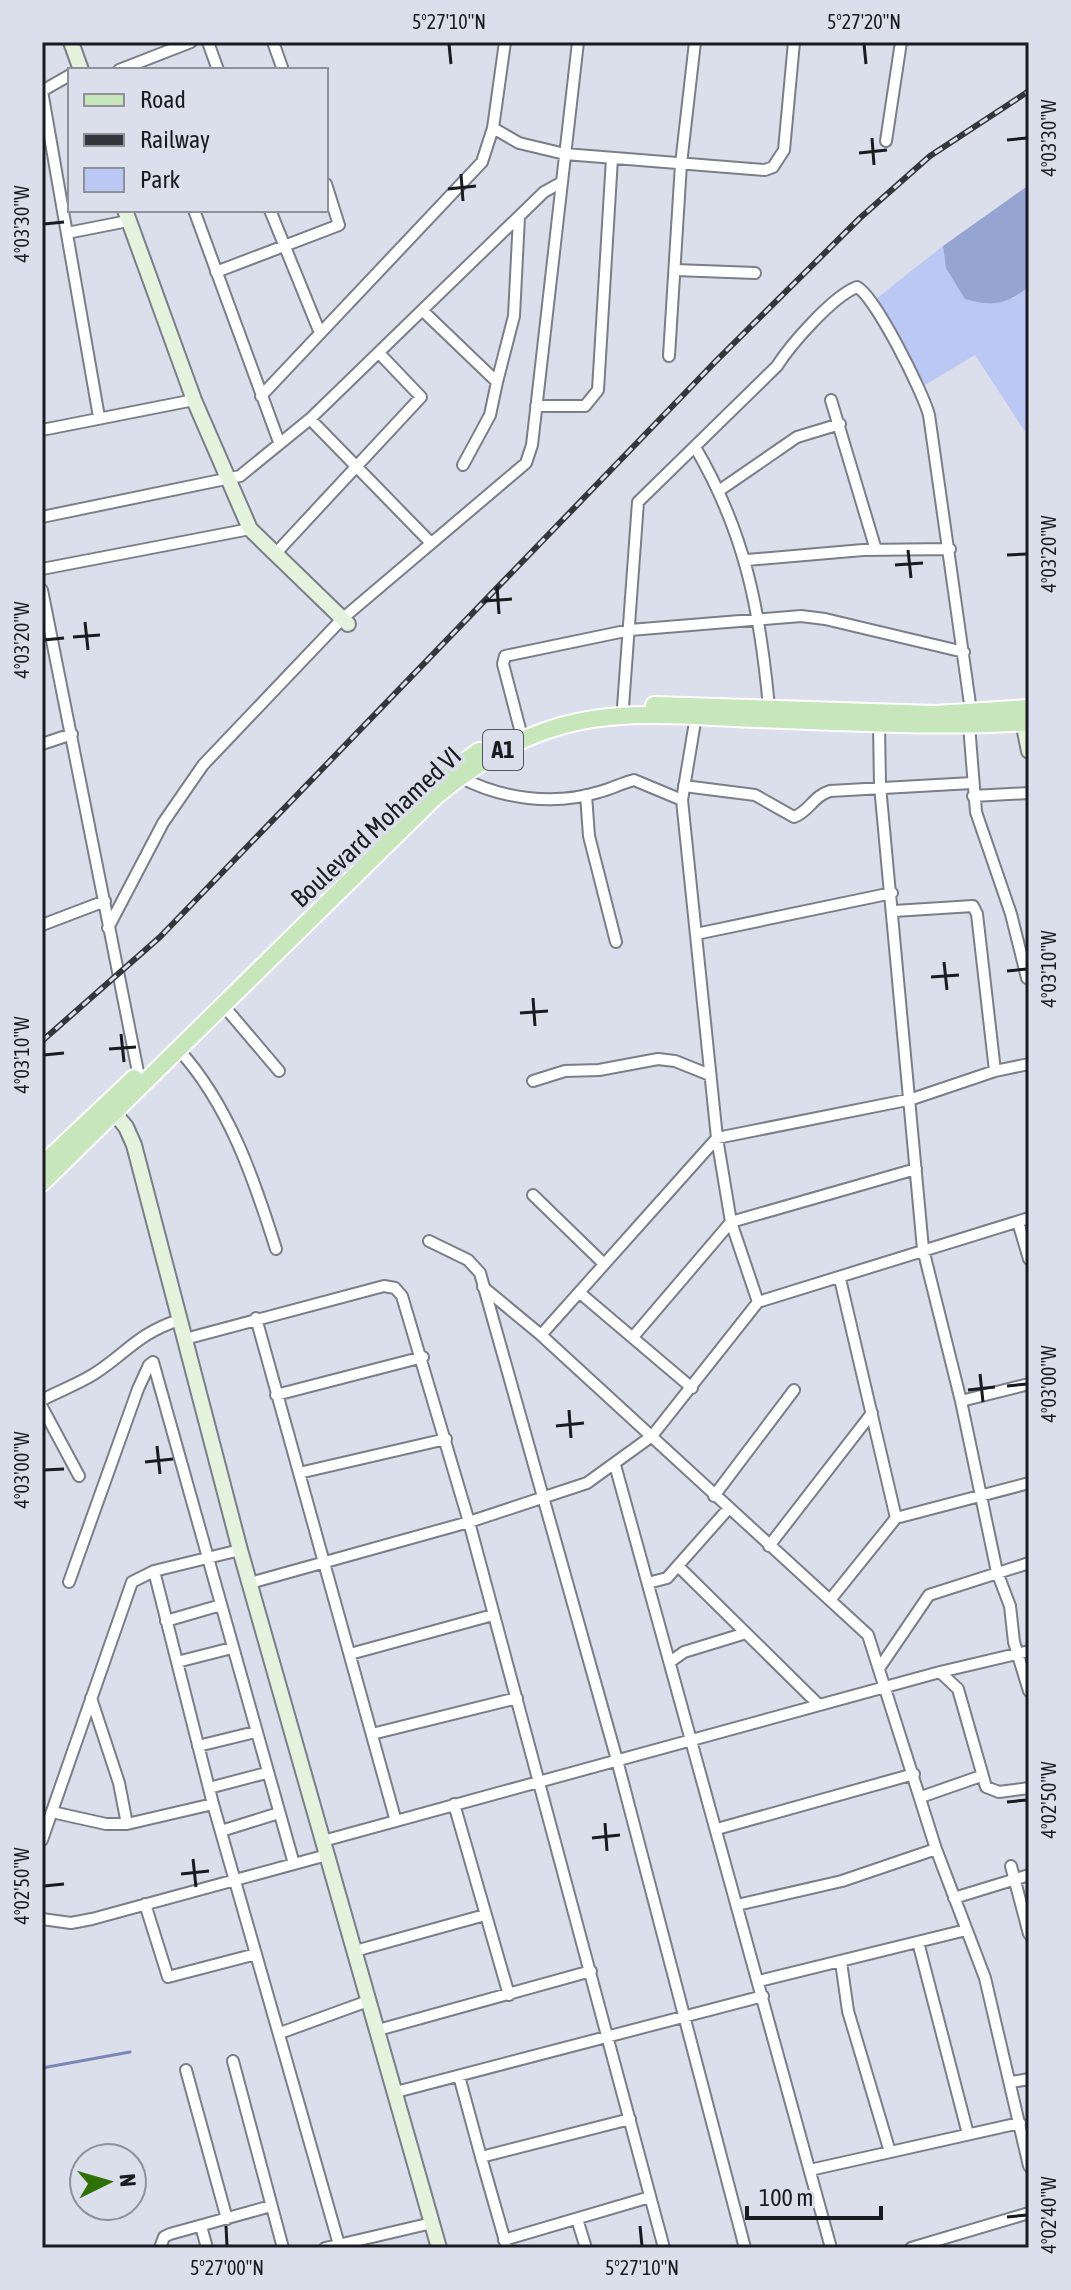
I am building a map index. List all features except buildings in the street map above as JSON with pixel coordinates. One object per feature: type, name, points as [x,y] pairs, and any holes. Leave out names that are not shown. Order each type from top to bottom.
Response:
[{"type":"main road","name":"Boulevard Mohamed VI","points":[[42,1165],[140,1080],[428,788],[459,764],[520,729],[561,716],[623,707],[676,704],[970,718]]},
{"type":"main road","name":"Boulevard Mohamed VI","points":[[140,1080],[179,1050],[436,796],[460,777],[517,742],[564,725],[621,717],[696,716],[879,724],[1026,715]]},
{"type":"main road","name":"Boulevard Mohamed VI","points":[[42,1183],[110,1108]]},
{"type":"street","points":[[71,42],[79,68]]},
{"type":"street","points":[[143,66],[170,46],[191,42]]},
{"type":"street","points":[[208,42],[217,68]]},
{"type":"street","points":[[273,42],[282,68]]},
{"type":"street","points":[[261,396],[473,173],[488,149],[505,42]]},
{"type":"street","points":[[108,928],[163,823],[203,765],[345,621],[430,542],[526,463],[532,445],[578,42]]},
{"type":"street","points":[[669,356],[681,164],[695,42]]},
{"type":"street","points":[[493,128],[519,143],[565,154],[756,172],[773,167],[784,150],[794,42]]},
{"type":"street","points":[[886,141],[901,42]]},
{"type":"street","points":[[68,76],[42,91],[99,417]]},
{"type":"street","points":[[536,406],[585,406],[598,390],[612,158]]},
{"type":"street","points":[[42,517],[228,481],[240,476],[310,419],[544,192],[562,182]]},
{"type":"street","points":[[216,272],[339,225],[328,190]]},
{"type":"street","points":[[195,212],[279,442]]},
{"type":"street","points":[[271,212],[320,333]]},
{"type":"street","points":[[67,233],[126,215],[194,400],[250,529],[345,621]]},
{"type":"street","points":[[463,465],[490,415],[514,316],[519,217]]},
{"type":"street","points":[[675,270],[755,273]]},
{"type":"street","points":[[623,707],[638,502],[843,295],[852,288],[861,288],[924,396],[935,438],[964,652],[973,796],[982,838],[1011,914],[1027,978]]},
{"type":"street","points":[[423,311],[497,382]]},
{"type":"street","points":[[276,553],[421,397],[379,353]]},
{"type":"street","points":[[42,430],[194,400]]},
{"type":"street","points":[[831,400],[876,550]]},
{"type":"street","points":[[310,419],[430,542]]},
{"type":"street","points":[[720,490],[797,437],[840,424]]},
{"type":"street","points":[[695,447],[720,490],[747,560],[759,620],[769,707]]},
{"type":"street","points":[[42,569],[250,529]]},
{"type":"street","points":[[747,560],[876,550],[950,549]]},
{"type":"street","points":[[42,590],[140,1080]]},
{"type":"street","points":[[520,729],[503,664],[505,656],[630,630],[759,620],[825,619],[964,652]]},
{"type":"street","points":[[1026,715],[1029,751]]},
{"type":"street","points":[[696,716],[682,800],[710,1075],[731,1222],[758,1302]]},
{"type":"street","points":[[879,724],[880,786],[912,1099],[923,1249],[961,1401],[997,1572],[1024,1652],[1029,1691]]},
{"type":"street","points":[[42,744],[72,734]]},
{"type":"street","points":[[460,777],[480,787],[530,798],[586,795],[634,780],[682,800]]},
{"type":"street","points":[[684,786],[755,795],[794,817],[807,810],[817,795],[880,786],[972,783]]},
{"type":"street","points":[[973,796],[1029,793]]},
{"type":"street","points":[[586,795],[589,836],[616,942]]},
{"type":"street","points":[[696,934],[892,893]]},
{"type":"street","points":[[42,925],[105,901]]},
{"type":"street","points":[[894,911],[973,906],[977,914],[995,1071]]},
{"type":"street","points":[[223,1005],[279,1071]]},
{"type":"street","points":[[179,1050],[194,1067],[233,1129],[276,1249]]},
{"type":"street","points":[[533,1081],[556,1073],[599,1070],[658,1059],[675,1061],[710,1075]]},
{"type":"street","points":[[541,1335],[717,1138],[912,1099],[995,1071],[1029,1064]]},
{"type":"street","points":[[110,1108],[126,1127],[134,1145],[240,1550],[439,2248]]},
{"type":"street","points":[[633,1337],[731,1222],[916,1169]]},
{"type":"street","points":[[533,1195],[603,1263]]},
{"type":"street","points":[[250,1583],[323,1560],[469,1522],[587,1483],[652,1436],[758,1302],[1024,1220],[1029,1259]]},
{"type":"street","points":[[429,1241],[468,1260],[480,1273],[617,1760],[745,2248]]},
{"type":"street","points":[[840,1279],[896,1518]]},
{"type":"street","points":[[185,1339],[384,1286],[395,1288],[402,1296],[423,1357],[469,1522],[664,2248]]},
{"type":"street","points":[[483,1287],[541,1335],[868,1635],[936,1849],[985,1978],[1012,2082],[1029,2166]]},
{"type":"street","points":[[580,1293],[692,1388]]},
{"type":"street","points":[[256,1318],[395,1818]]},
{"type":"street","points":[[42,1400],[119,1358],[141,1335],[179,1320]]},
{"type":"street","points":[[276,1395],[423,1357]]},
{"type":"street","points":[[69,1582],[138,1389],[153,1362],[294,1864]]},
{"type":"street","points":[[961,1401],[1029,1384]]},
{"type":"street","points":[[714,1496],[794,1390]]},
{"type":"street","points":[[42,1407],[79,1476]]},
{"type":"street","points":[[769,1546],[872,1413]]},
{"type":"street","points":[[299,1473],[446,1439]]},
{"type":"street","points":[[615,1465],[831,2248]]},
{"type":"street","points":[[830,1600],[896,1518],[1029,1483]]},
{"type":"street","points":[[648,1583],[667,1578],[729,1508]]},
{"type":"street","points":[[42,1840],[132,1582],[154,1571],[240,1550]]},
{"type":"street","points":[[880,1667],[929,1595],[1029,1563]]},
{"type":"street","points":[[678,1566],[819,1705]]},
{"type":"street","points":[[154,1571],[213,1804],[339,2246]]},
{"type":"street","points":[[166,1621],[221,1605]]},
{"type":"street","points":[[350,1654],[493,1615]]},
{"type":"street","points":[[670,1662],[684,1652],[746,1633]]},
{"type":"street","points":[[177,1662],[232,1648]]},
{"type":"street","points":[[42,1919],[71,1923],[294,1864],[395,1818],[540,1783],[940,1672],[1024,1652]]},
{"type":"street","points":[[940,1672],[958,1689],[981,1776],[992,1792],[1029,1788]]},
{"type":"street","points":[[91,1698],[119,1783],[127,1824]]},
{"type":"street","points":[[372,1734],[517,1698]]},
{"type":"street","points":[[198,1746],[255,1732]]},
{"type":"street","points":[[209,1788],[266,1773]]},
{"type":"street","points":[[717,1829],[914,1774]]},
{"type":"street","points":[[921,1797],[981,1776]]},
{"type":"street","points":[[52,1812],[106,1824],[127,1824],[213,1804]]},
{"type":"street","points":[[454,1804],[509,1995]]},
{"type":"street","points":[[221,1831],[279,1813]]},
{"type":"street","points":[[737,1905],[842,1881],[936,1849]]},
{"type":"street","points":[[954,1898],[1013,1872],[1029,1875]]},
{"type":"street","points":[[1013,1872],[1029,1934]]},
{"type":"street","points":[[145,1904],[168,1977],[256,1954]]},
{"type":"street","points":[[355,1951],[485,1915]]},
{"type":"street","points":[[759,1981],[966,1930]]},
{"type":"street","points":[[918,1942],[968,2134]]},
{"type":"street","points":[[841,1962],[848,2011],[890,2152]]},
{"type":"street","points":[[378,2030],[591,1971]]},
{"type":"street","points":[[396,2092],[763,1996]]},
{"type":"street","points":[[280,2033],[368,2001]]},
{"type":"street","points":[[233,2061],[283,2248]]},
{"type":"street","points":[[186,2070],[227,2219]]},
{"type":"street","points":[[459,2076],[506,2244],[650,2197]]},
{"type":"street","points":[[1012,2082],[1029,2079]]},
{"type":"street","points":[[481,2157],[630,2119]]},
{"type":"street","points":[[810,2170],[1020,2123]]},
{"type":"street","points":[[160,2248],[164,2237],[271,2206]]},
{"type":"street","points":[[911,2248],[947,2243],[1029,2213]]},
{"type":"street","points":[[577,2219],[586,2248]]},
{"type":"street","points":[[325,2248],[432,2223]]},
{"type":"street","points":[[201,2226],[207,2248]]},
{"type":"street","points":[[379,2235],[382,2248]]},
{"type":"green space","points":[[943,246],[946,268],[1013,299],[1029,287],[1029,438],[975,355],[925,385],[877,298]]},
{"type":"shaded area","points":[[1029,185],[1029,287],[999,302],[983,303],[965,299],[946,268],[943,246]]},
{"type":"waterway","points":[[42,2068],[130,2052]]},
{"type":"railway","points":[[42,1041],[160,937],[716,361],[860,218],[930,156],[1029,91]]}]
